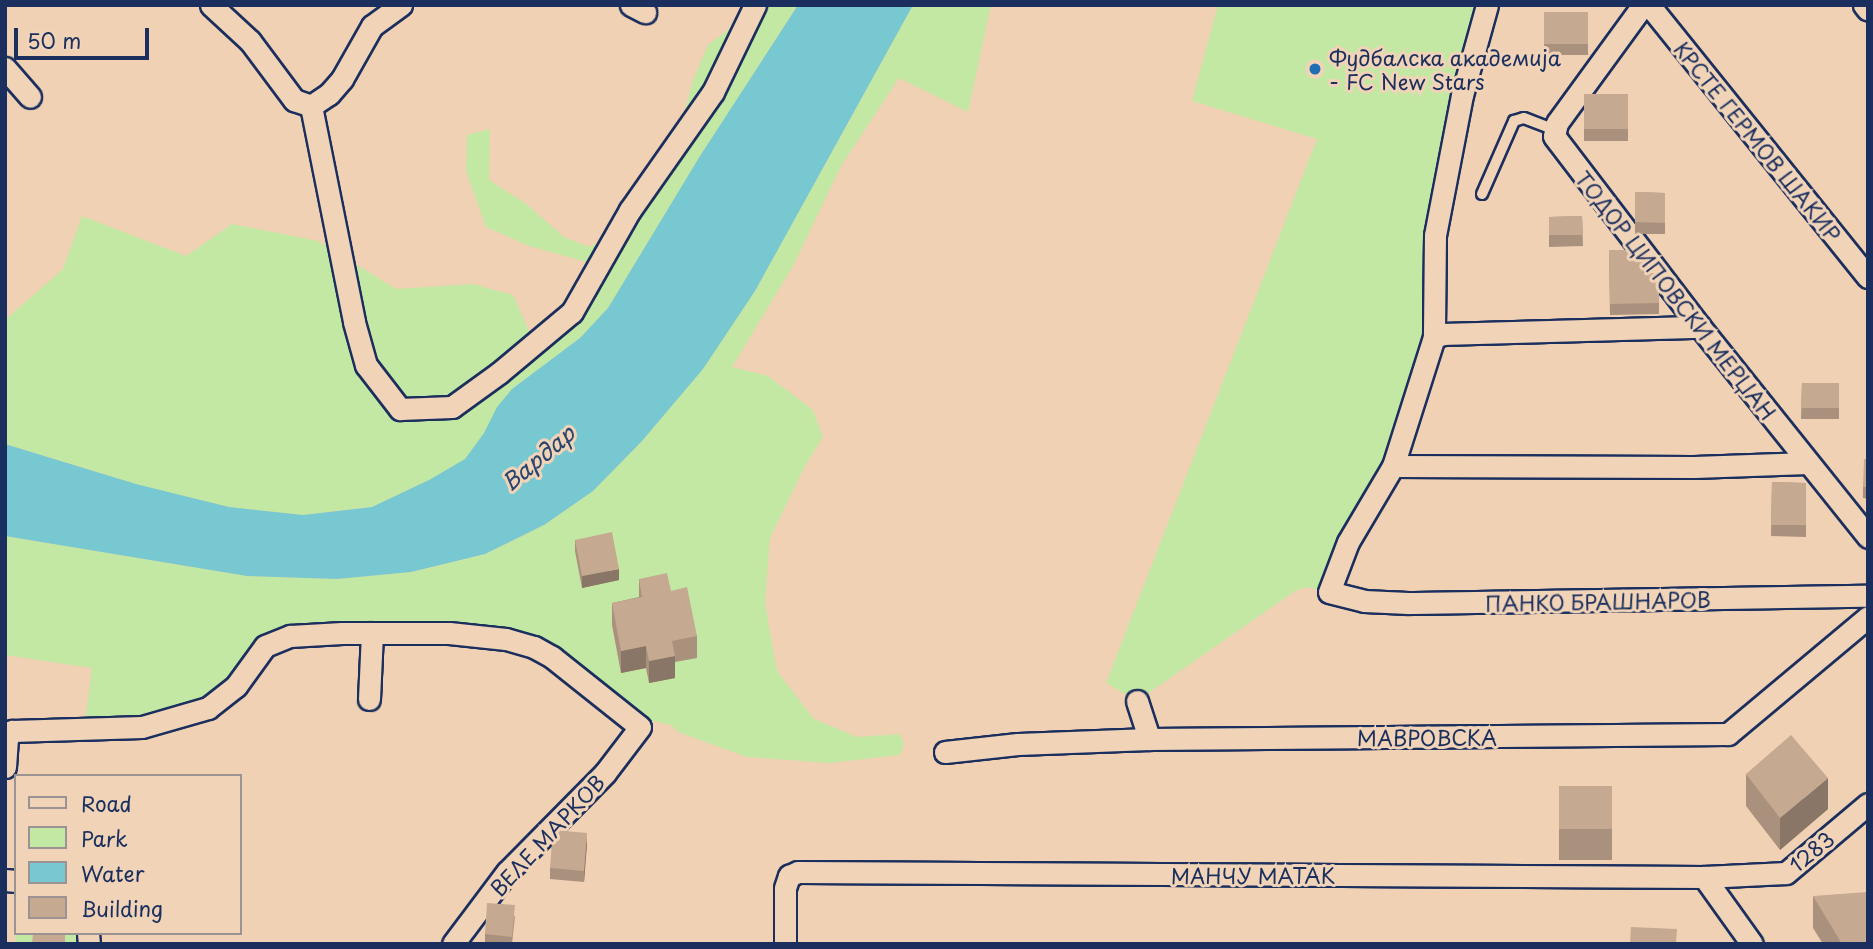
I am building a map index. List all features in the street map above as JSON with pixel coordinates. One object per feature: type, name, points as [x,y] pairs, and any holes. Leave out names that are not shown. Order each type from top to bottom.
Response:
[{"type":"street","points":[[211,5],[257,49],[288,94],[311,106],[330,94],[342,79],[372,26],[401,5]]},
{"type":"street","points":[[311,106],[354,321],[366,365],[400,409],[452,407],[499,373],[572,312],[630,210],[713,92],[755,5]]},
{"type":"street","points":[[1487,5],[1462,95],[1435,235],[1434,337],[1392,466],[1693,467],[1808,463]]},
{"type":"street","points":[[1556,127],[1643,5]]},
{"type":"street","name":"КРСТЕ ГЕРМОВ ШАКИР","points":[[1649,5],[1868,277]]},
{"type":"street","points":[[1864,5],[1868,10]]},
{"type":"street","points":[[5,68],[30,97]]},
{"type":"street","name":"ТОДОР ЦИПОВСКИ МЕРЏАН","points":[[1556,127],[1560,146],[1699,327],[1868,537]]},
{"type":"street","points":[[1434,337],[1443,334],[1699,327]]},
{"type":"street","name":"ПАНКО БРАШНАРОВ","points":[[1392,466],[1348,542],[1329,592],[1364,601],[1421,603],[1868,596]]},
{"type":"street","name":"МАВРОВСКА","points":[[945,752],[1018,744],[1149,739],[1728,734],[1868,617]]},
{"type":"street","points":[[5,767],[7,738],[12,731],[34,728],[113,730],[162,724],[208,708],[229,694],[271,642],[290,636],[372,633],[369,699]]},
{"type":"street","name":"ВЕЛЕ МАРКОВ","points":[[372,633],[482,636],[534,647],[552,657],[640,727],[605,773],[507,873],[453,944]]},
{"type":"street","points":[[1137,701],[1149,739]]},
{"type":"street","name":"1283","points":[[1704,877],[1787,873],[1868,804]]},
{"type":"street","name":"МАНЧУ МАТАК","points":[[785,944],[785,888],[789,876],[798,872],[1704,877]]},
{"type":"street","points":[[1704,877],[1752,944]]},
{"type":"lane","points":[[1482,194],[1514,121],[1524,118],[1556,127]]},
{"type":"green space","points":[[761,5],[798,5],[700,156],[608,308],[580,338],[512,389],[497,407],[484,433],[465,459],[429,480],[372,507],[303,515],[229,507],[136,484],[5,444],[5,320],[63,269],[82,216],[186,256],[232,224],[318,241],[396,289],[473,284],[513,295],[531,336],[578,294],[594,264],[529,246],[486,227],[466,171],[467,135],[490,129],[489,180],[525,203],[564,237],[589,247],[631,226],[681,125],[693,80],[708,45]]},
{"type":"green space","points":[[913,5],[991,5],[968,112],[899,78],[841,166],[793,266],[732,367],[768,376],[813,410],[823,437],[806,464],[770,538],[765,603],[777,671],[814,719],[857,737],[900,734],[904,744],[900,755],[829,763],[747,757],[678,732],[671,725],[628,715],[534,647],[290,636],[218,702],[84,730],[92,668],[5,655],[5,536],[247,576],[337,579],[411,572],[485,554],[544,525],[593,491],[642,441],[703,369],[755,291]],"holes":[[[612,625],[674,678],[646,668],[621,673]]]},
{"type":"green space","points":[[1218,5],[1487,5],[1462,95],[1434,337],[1406,423],[1329,592],[1307,587],[1295,591],[1137,701],[1106,683],[1317,139],[1192,101]]},
{"type":"green space","points":[[16,935],[80,935],[81,944],[15,944]]},
{"type":"water","name":"Вардар","points":[[798,5],[913,5],[755,291],[703,369],[642,441],[593,491],[544,525],[485,554],[411,572],[337,579],[247,576],[5,536],[5,444],[136,484],[229,507],[303,515],[372,507],[429,480],[465,459],[484,433],[497,407],[512,389],[580,338],[608,308],[700,156]]},
{"type":"building","points":[[1544,12],[1588,12],[1588,44],[1544,44]]},
{"type":"building","points":[[1584,94],[1628,94],[1628,129],[1584,129]]},
{"type":"building","points":[[1635,192],[1665,193],[1665,223],[1635,222]]},
{"type":"building","points":[[1582,216],[1583,235],[1549,235],[1549,217]]},
{"type":"building","points":[[1609,250],[1643,250],[1643,273],[1659,273],[1659,303],[1610,304]]},
{"type":"building","points":[[1802,383],[1839,383],[1839,408],[1801,408]]},
{"type":"building","points":[[1864,459],[1868,459],[1868,487],[1863,487]]},
{"type":"building","points":[[1772,482],[1806,483],[1806,525],[1771,525]]},
{"type":"building","points":[[612,532],[619,569],[582,576],[575,540]]},
{"type":"building","points":[[667,573],[671,591],[687,587],[697,636],[672,641],[675,656],[649,661],[646,646],[621,651],[612,603],[642,597],[639,579]]},
{"type":"building","points":[[1791,735],[1828,778],[1780,818],[1746,774]]},
{"type":"building","points":[[1559,786],[1612,786],[1612,829],[1559,829]]},
{"type":"building","points":[[553,830],[587,833],[584,871],[550,868]]},
{"type":"building","points":[[1868,892],[1868,944],[1842,944],[1813,896]]},
{"type":"building","points":[[487,903],[515,905],[512,937],[485,934]]},
{"type":"building","points":[[1631,927],[1677,929],[1676,944],[1630,944]]},
{"type":"building","points":[[33,935],[65,935],[65,944],[32,944]]},
{"type":"place","name":"Фудбалска академија - FC New Stars","points":[[1315,69]]}]
